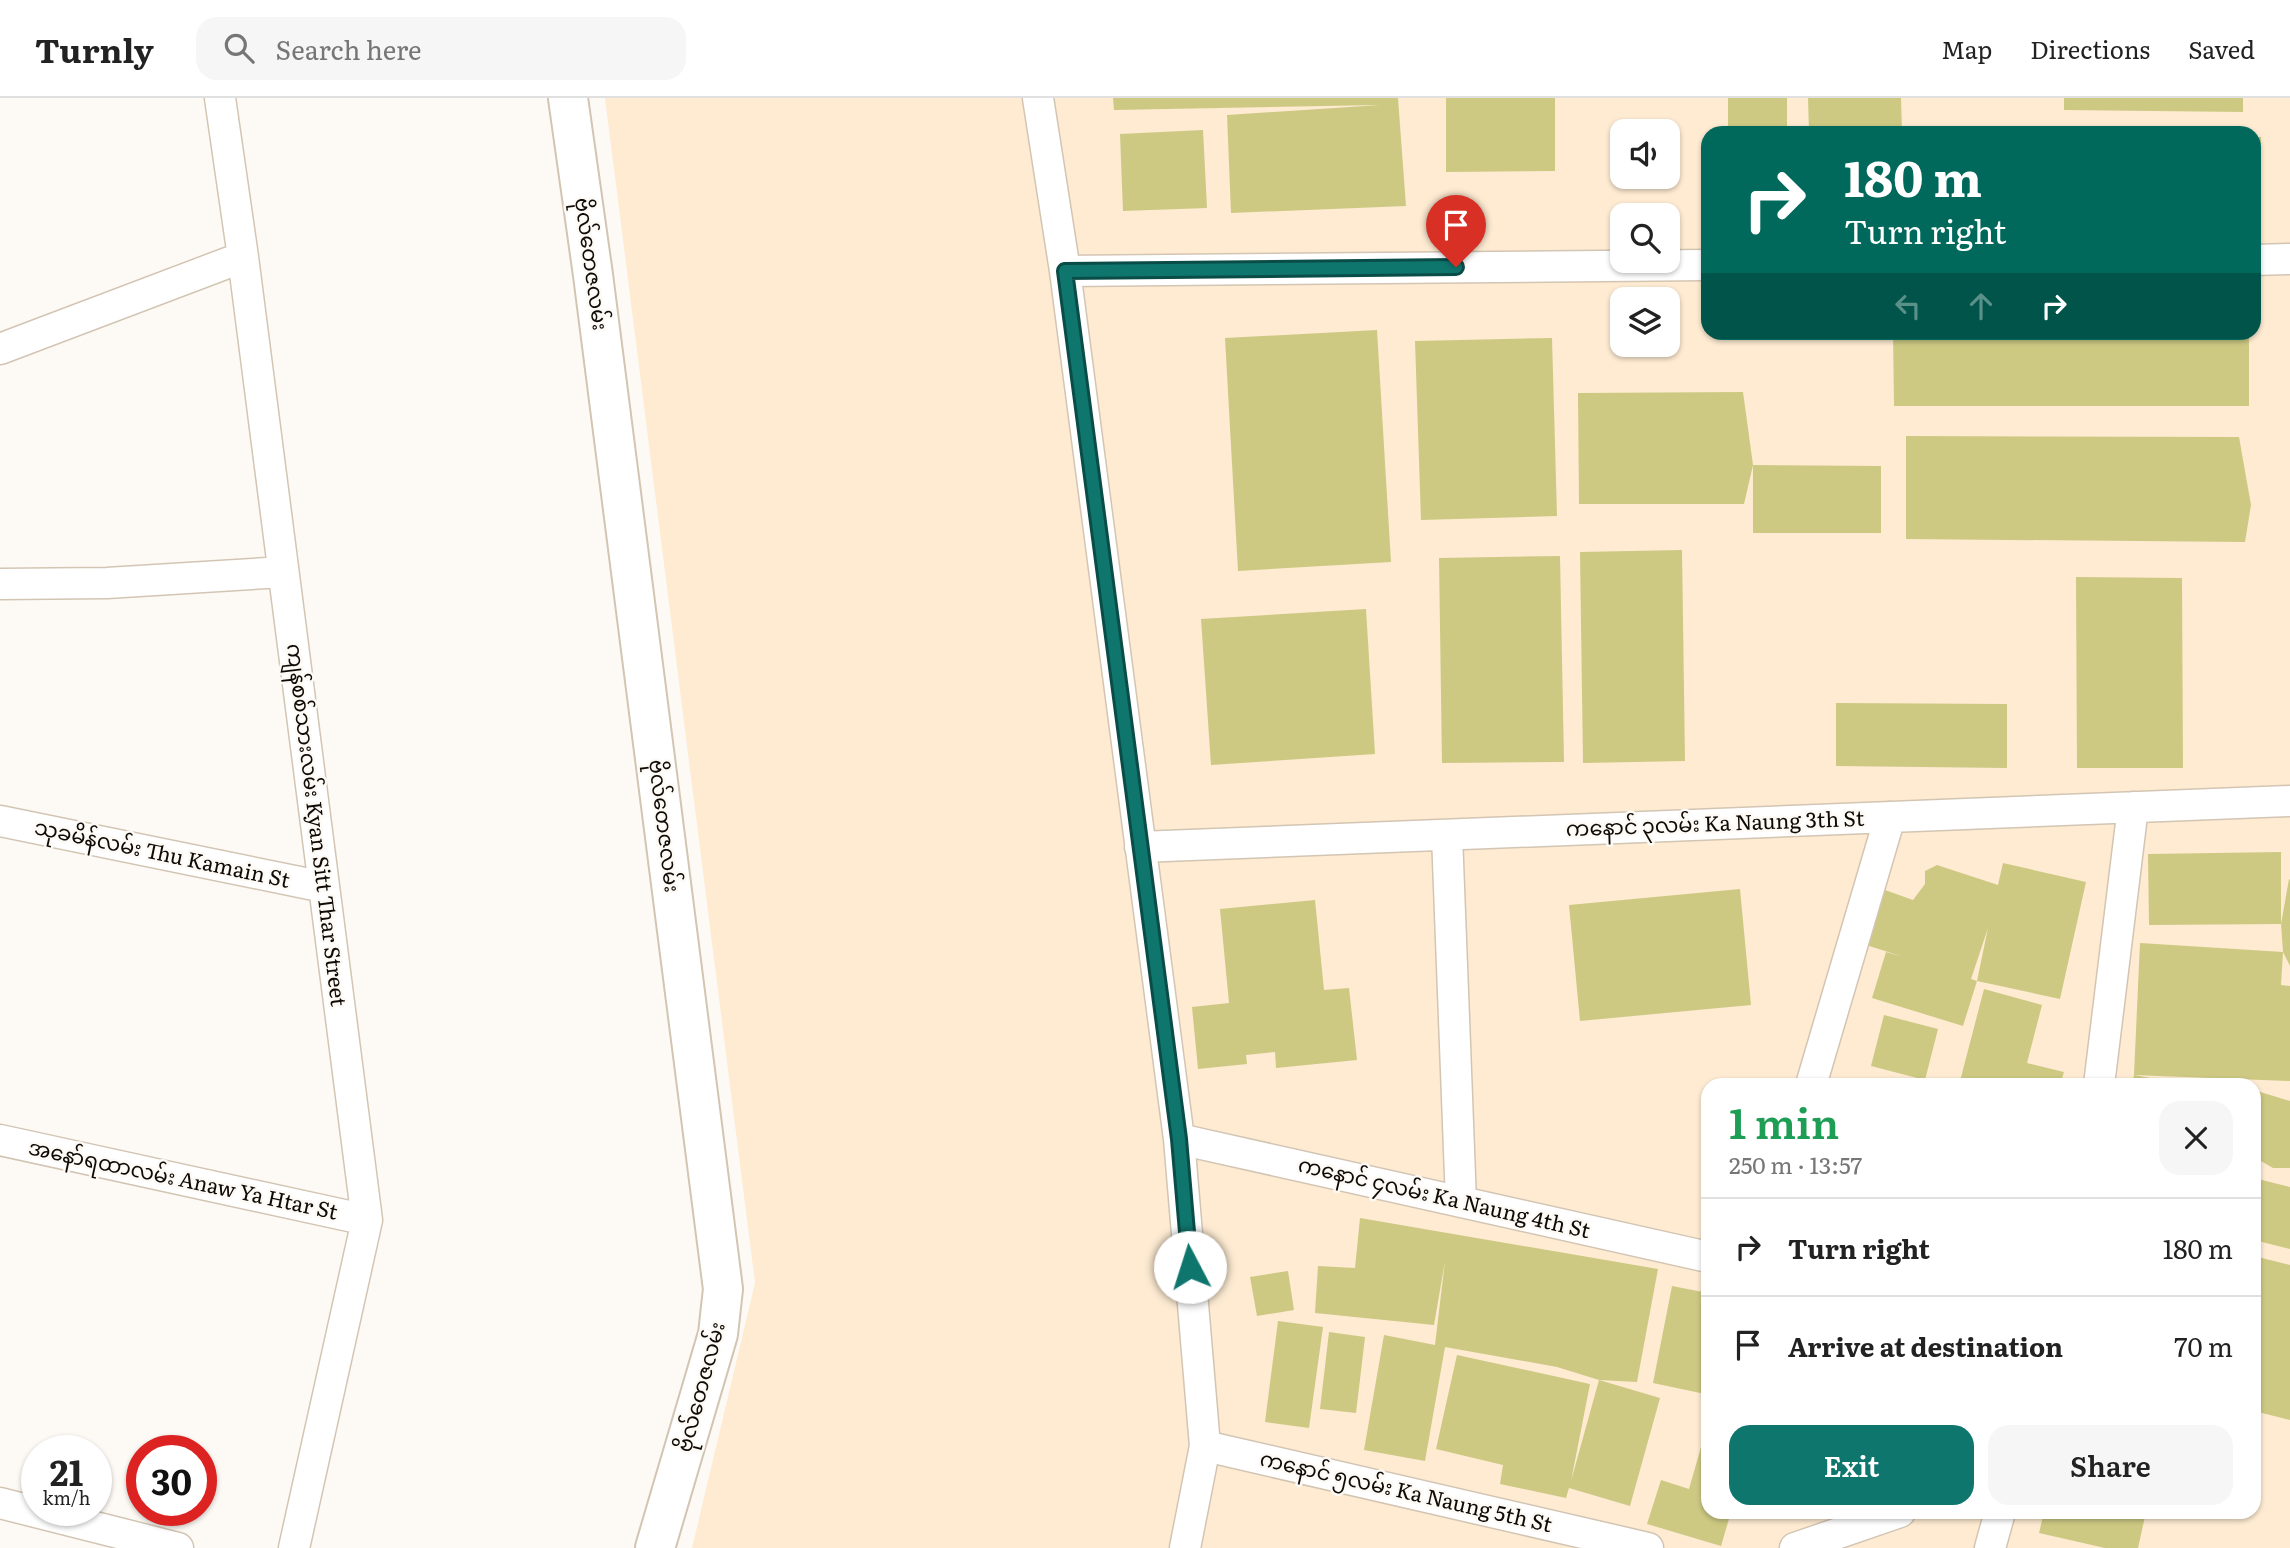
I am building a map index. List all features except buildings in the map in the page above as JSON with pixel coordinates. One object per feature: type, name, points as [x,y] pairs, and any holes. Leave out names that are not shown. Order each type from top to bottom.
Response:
[{"type":"main road","name":"ဗိုလ်တေဇလမ်း","points":[[568,98],[597,302],[723,1289],[718,1334],[655,1548]]},
{"type":"street","name":"ကျန်စစ်သားလမ်း Kyan Sitt Thar Street","points":[[220,98],[243,257],[367,1220],[294,1548]]},
{"type":"street","points":[[1038,98],[1065,271],[1179,1139],[1205,1446],[1185,1548]]},
{"type":"street","points":[[0,349],[243,257]]},
{"type":"street","points":[[2261,260],[2290,259]]},
{"type":"street","points":[[1065,271],[1701,265]]},
{"type":"street","points":[[0,584],[107,583],[284,572]]},
{"type":"street","name":"ကနောင် ၃လမ်း Ka Naung 3th St","points":[[1140,847],[2290,801]]},
{"type":"street","points":[[2100,1078],[2133,807]]},
{"type":"street","points":[[1813,1078],[1889,817]]},
{"type":"street","name":"သုခမိန်လမ်း Thu Kamain St","points":[[0,821],[324,887]]},
{"type":"street","points":[[1447,835],[1461,1202]]},
{"type":"street","name":"ကနောင် ၄လမ်း Ka Naung 4th St","points":[[1179,1139],[1701,1256]]},
{"type":"street","name":"အနော်ရထာလမ်း Anaw Ya Htar St","points":[[0,1140],[367,1220]]},
{"type":"street","name":"ကနောင် ၅လမ်း Ka Naung 5th St","points":[[1205,1446],[1648,1548]]},
{"type":"street","points":[[0,1503],[178,1548]]},
{"type":"street","points":[[1795,1548],[1879,1519]]},
{"type":"street","points":[[1990,1548],[1998,1519]]},
{"type":"shaded area","points":[[605,98],[2290,98],[2290,1548],[692,1548],[755,1283]]},
{"type":"route","points":[[1190,1267],[1179,1139],[1065,271],[1456,267]]}]
